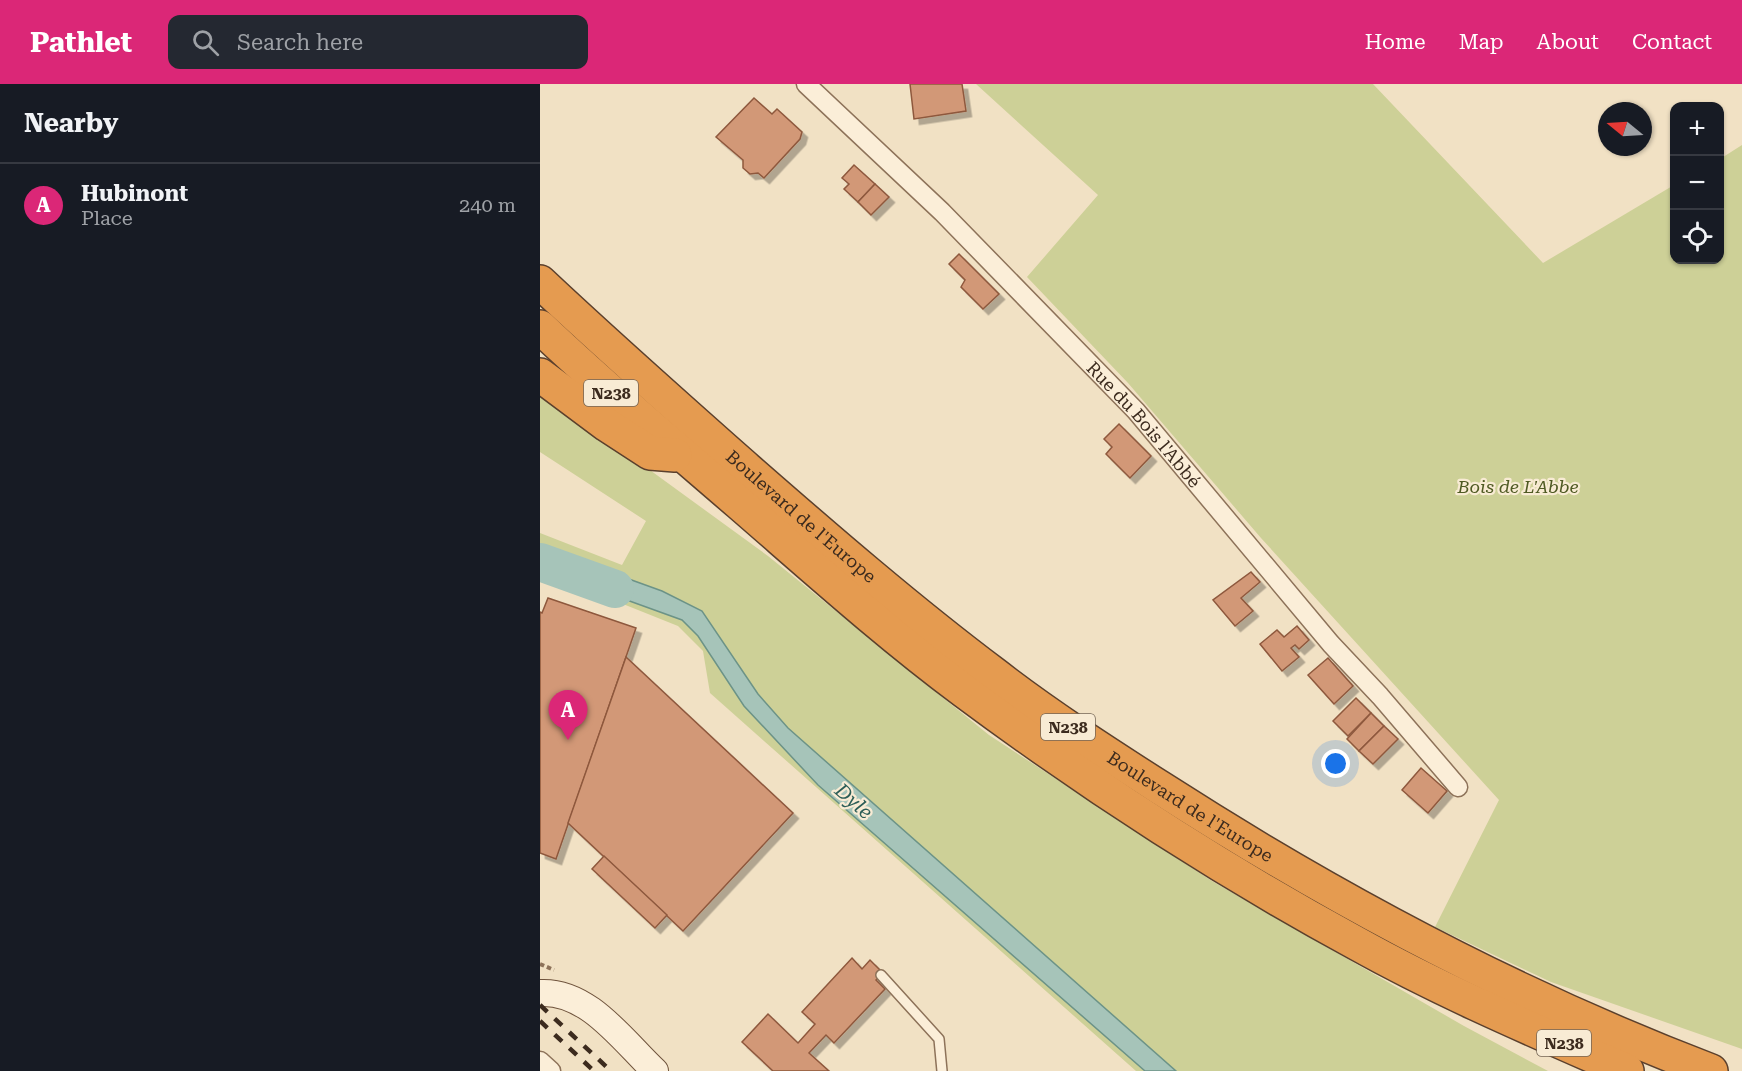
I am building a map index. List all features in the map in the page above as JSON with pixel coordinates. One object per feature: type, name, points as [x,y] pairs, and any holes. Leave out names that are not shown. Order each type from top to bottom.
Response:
[{"type":"highway","name":"Boulevard de l'Europe","points":[[540,282],[605,344],[828,540],[995,675],[1093,744],[1236,837],[1370,914],[1521,989],[1711,1071]]},
{"type":"highway","name":"Boulevard de l'Europe","points":[[540,327],[684,456],[882,626],[963,690],[1077,771],[1219,864],[1358,945],[1500,1015],[1628,1071]]},
{"type":"highway","points":[[540,375],[607,425],[650,453],[684,456]]},
{"type":"highway","points":[[1500,1015],[1517,1042],[1569,1071]]},
{"type":"main road","points":[[540,993],[563,994],[579,1001],[655,1071]]},
{"type":"street","name":"Rue du Bois l'Abbé","points":[[806,84],[942,212],[1129,403],[1331,644],[1380,696],[1458,787]]},
{"type":"street","points":[[540,1061],[551,1071]]},
{"type":"lane","points":[[881,975],[939,1039],[942,1071]]},
{"type":"path","points":[[540,964],[557,972]]},
{"type":"green space","name":"Bois de L'Abbe","points":[[976,84],[1373,84],[1543,263],[1670,187],[1670,264],[1724,264],[1724,156],[1742,145],[1742,1049],[1551,982],[1435,927],[1499,800],[1261,538],[1128,383],[1027,277],[1098,195]]},
{"type":"green space","points":[[540,390],[768,556],[989,735],[1212,881],[1464,1026],[1548,1071],[1176,1071],[788,728],[758,694],[702,611],[564,577],[682,620],[698,636],[744,706],[1145,1071],[1136,1071],[710,693],[703,651],[678,626],[573,584],[540,579],[540,533],[622,565],[646,521],[540,452]]},
{"type":"water","points":[[579,561],[662,591],[702,611],[758,694],[788,728],[1176,1071],[1145,1071],[818,785],[744,706],[698,636],[682,620],[563,577]]},
{"type":"building","points":[[910,84],[962,84],[966,111],[914,119]]},
{"type":"building","points":[[754,98],[772,114],[777,109],[802,132],[800,139],[764,178],[758,173],[750,174],[743,168],[743,160],[716,137]]},
{"type":"building","points":[[854,165],[875,184],[858,202],[844,189],[849,184],[842,178]]},
{"type":"building","points":[[875,184],[889,197],[871,215],[858,202]]},
{"type":"building","points":[[959,254],[999,294],[983,309],[961,287],[965,280],[949,264]]},
{"type":"building","points":[[1119,424],[1151,456],[1130,478],[1106,454],[1112,447],[1104,439]]},
{"type":"building","points":[[1251,572],[1260,582],[1241,598],[1253,611],[1235,626],[1213,600]]},
{"type":"building","points":[[548,598],[636,628],[556,859],[540,853],[540,612],[542,613]]},
{"type":"building","points":[[1297,626],[1309,640],[1299,649],[1295,645],[1291,648],[1299,657],[1282,671],[1260,644],[1277,630],[1284,637]]},
{"type":"building","points":[[626,657],[793,813],[683,931],[568,823]]},
{"type":"building","points":[[1328,658],[1353,686],[1334,704],[1308,675]]},
{"type":"building","points":[[1356,698],[1371,713],[1348,736],[1333,721]]},
{"type":"building","points":[[1371,713],[1384,726],[1359,751],[1347,739]]},
{"type":"building","points":[[1384,726],[1398,739],[1373,764],[1359,751]]},
{"type":"building","points":[[1421,768],[1447,791],[1428,813],[1402,790]]},
{"type":"building","points":[[604,856],[667,915],[655,928],[592,869]]},
{"type":"building","points":[[852,958],[862,969],[870,960],[883,973],[876,980],[885,989],[834,1043],[826,1035],[809,1053],[829,1071],[773,1071],[742,1042],[768,1014],[798,1043],[815,1024],[802,1012]]},
{"type":"waterway","name":"Dyle","points":[[540,562],[615,589]]},
{"type":"railway","points":[[540,1005],[611,1071]]},
{"type":"railway","points":[[540,1021],[594,1071]]},
{"type":"place","name":"Hubinont","points":[[568,740]]}]
